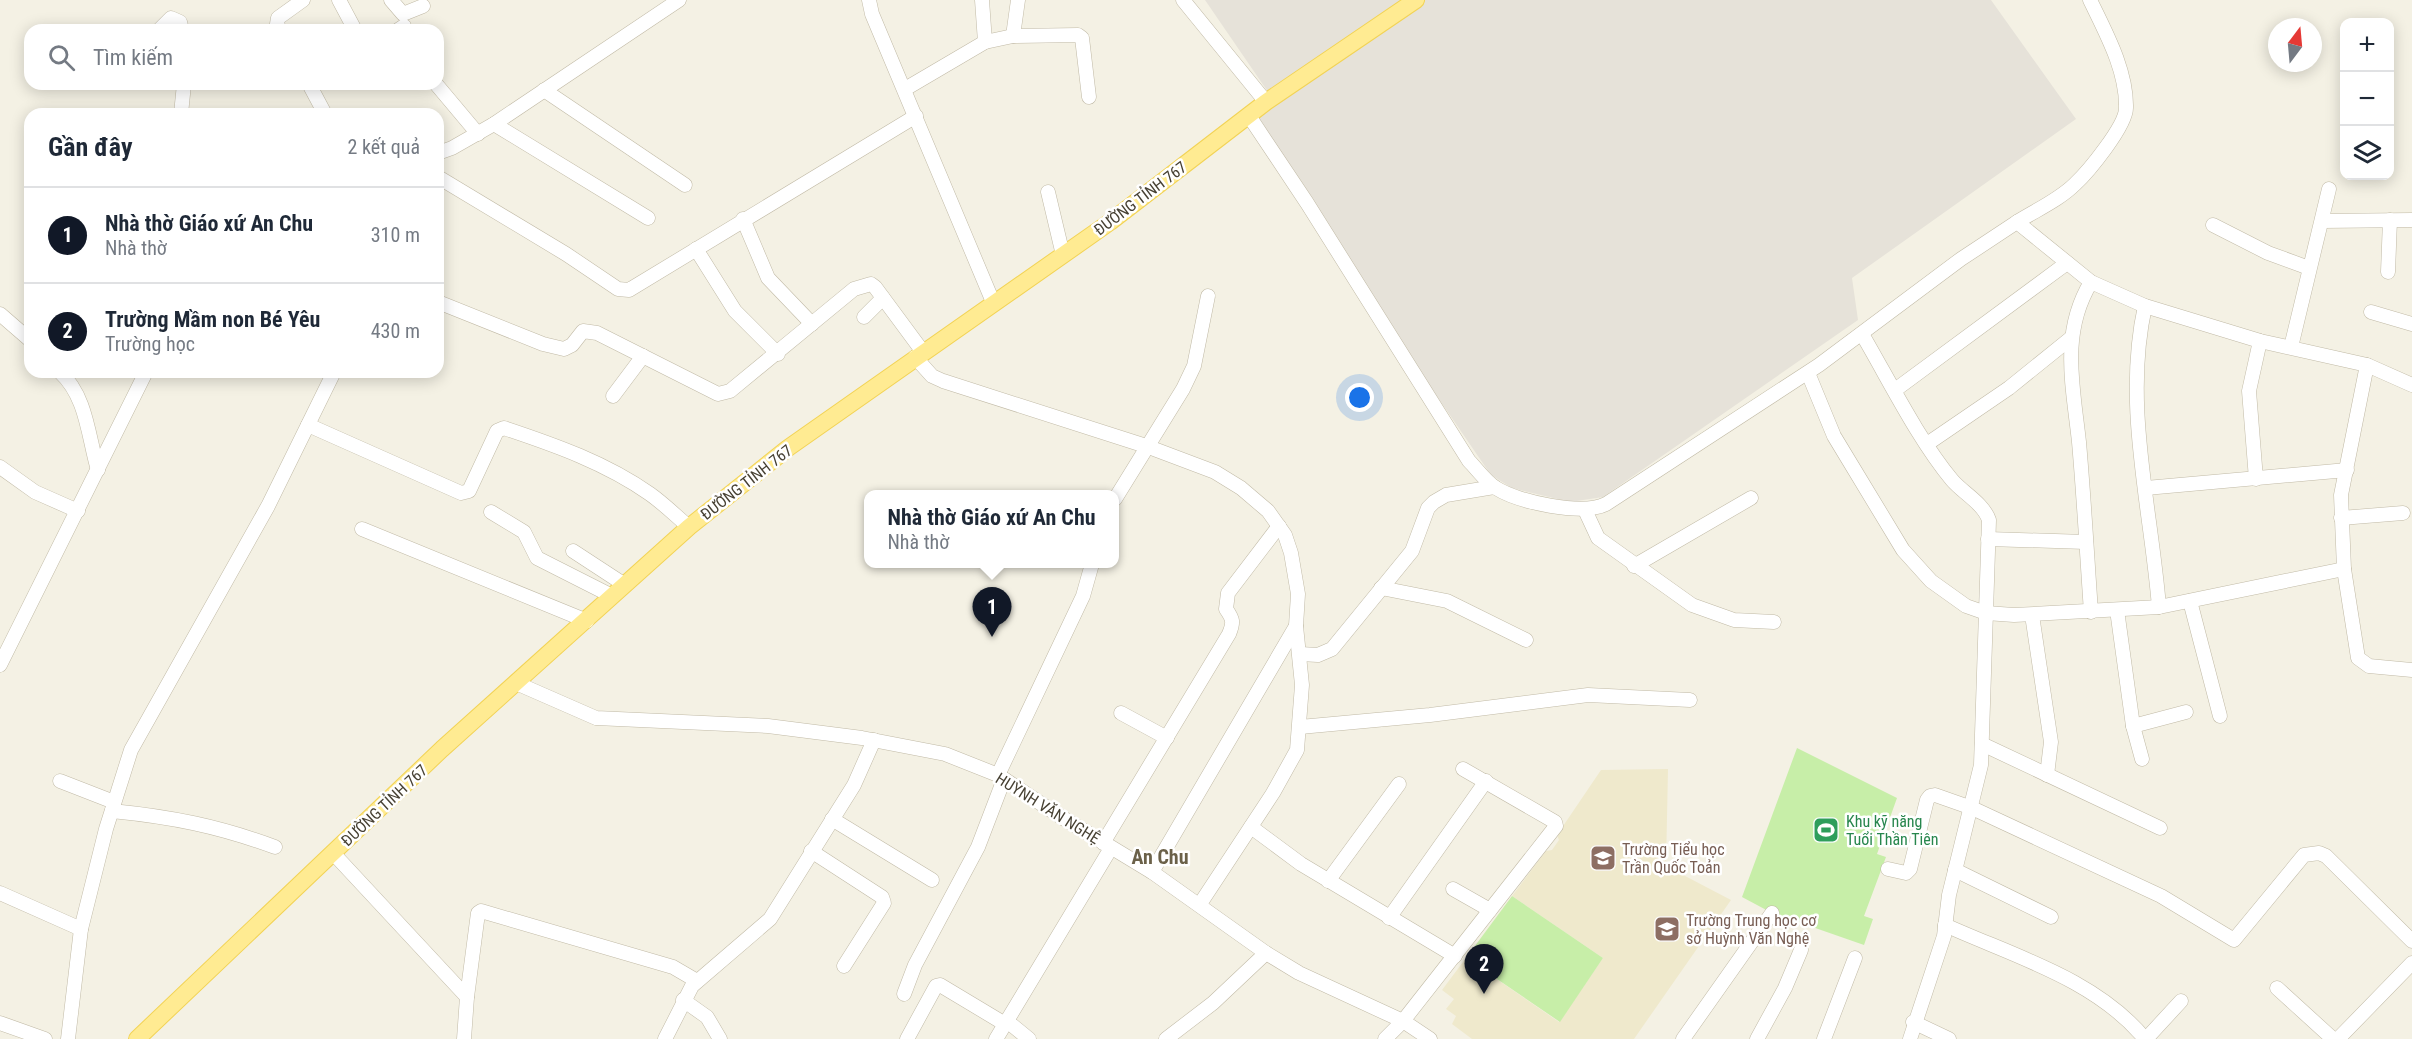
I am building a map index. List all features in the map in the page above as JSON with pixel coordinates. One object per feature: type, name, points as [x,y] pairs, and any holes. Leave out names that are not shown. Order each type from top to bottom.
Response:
[{"type":"main road","name":"ĐƯỜNG TỈNH 767","points":[[137,1039],[333,853],[688,527],[788,448],[1063,255],[1266,102],[1416,0]]},
{"type":"street","points":[[277,24],[278,18],[303,0]]},
{"type":"street","points":[[339,0],[352,24]]},
{"type":"street","points":[[391,0],[403,14],[423,6]]},
{"type":"street","points":[[868,0],[993,302]]},
{"type":"street","points":[[982,0],[985,42]]},
{"type":"street","points":[[1012,36],[1018,0]]},
{"type":"street","points":[[1183,0],[1266,102]]},
{"type":"street","points":[[1249,116],[1307,203],[1469,460],[1494,487],[1518,498],[1585,510],[1605,504],[1808,373],[1961,259],[2076,184],[2114,136],[2125,113],[2124,84],[2108,37],[2090,0]]},
{"type":"street","points":[[444,151],[494,124],[670,2]]},
{"type":"street","points":[[165,24],[171,18],[180,24]]},
{"type":"street","points":[[905,89],[985,42],[1012,36],[1081,36],[1089,97]]},
{"type":"street","points":[[182,108],[183,90]]},
{"type":"street","points":[[312,90],[322,108]]},
{"type":"street","points":[[441,90],[478,134]]},
{"type":"street","points":[[544,90],[685,185]]},
{"type":"street","points":[[444,181],[566,254],[618,289],[629,290],[916,116]]},
{"type":"street","points":[[494,124],[648,218]]},
{"type":"street","points":[[2291,347],[2329,189]]},
{"type":"street","points":[[1048,192],[1063,255]]},
{"type":"street","points":[[743,219],[768,278],[812,324]]},
{"type":"street","points":[[2388,272],[2390,220]]},
{"type":"street","points":[[2322,221],[2412,220]]},
{"type":"street","points":[[2017,222],[2091,282],[2145,306],[2260,341],[2367,365],[2412,385]]},
{"type":"street","points":[[2213,225],[2268,253],[2309,268]]},
{"type":"street","points":[[696,249],[735,311],[778,354]]},
{"type":"street","points":[[1895,390],[2067,264]]},
{"type":"street","points":[[2091,282],[2080,301],[2071,338],[2070,364],[2091,612]]},
{"type":"street","points":[[444,304],[553,347],[568,348],[583,331],[590,331],[723,394],[778,354],[854,289],[871,284],[883,298],[932,376],[1146,446],[1215,472],[1241,488],[1268,511],[1280,526],[1291,553],[1296,578],[1296,626],[1302,685],[1300,727],[1295,757],[1200,904]]},
{"type":"street","points":[[1119,492],[1184,389],[1194,366],[1208,296]]},
{"type":"street","points":[[864,317],[883,298]]},
{"type":"street","points":[[2145,306],[2137,350],[2136,386],[2141,461],[2159,607]]},
{"type":"street","points":[[2371,312],[2412,324]]},
{"type":"street","points":[[0,314],[24,335]]},
{"type":"street","points":[[1862,334],[1928,444],[1962,492],[1987,513],[1981,765],[1955,870],[1939,952],[1913,1022],[1910,1039]]},
{"type":"street","points":[[1928,444],[2009,388],[2071,338]]},
{"type":"street","points":[[2256,479],[2249,391],[2260,341]]},
{"type":"street","points":[[614,396],[643,356]]},
{"type":"street","points":[[2367,365],[2341,495],[2344,569],[2358,658],[2369,666],[2412,670]]},
{"type":"street","points":[[1808,373],[1834,436],[1903,550],[1946,594],[1966,606],[1986,613],[2032,615],[2159,607],[2344,569]]},
{"type":"street","points":[[67,378],[72,383],[85,415],[98,470]]},
{"type":"street","points":[[0,665],[143,378]]},
{"type":"street","points":[[68,1039],[81,929],[113,806],[131,750],[268,506],[331,378]]},
{"type":"street","points":[[308,425],[461,493],[469,491],[497,431],[504,428],[584,456],[617,473],[651,495],[688,527]]},
{"type":"street","points":[[0,467],[35,492],[78,512]]},
{"type":"street","points":[[2146,488],[2347,470]]},
{"type":"street","points":[[1300,654],[1318,655],[1332,649],[1412,551],[1428,508],[1434,502],[1446,495],[1494,487]]},
{"type":"street","points":[[1634,566],[1751,498]]},
{"type":"street","points":[[1585,510],[1598,538],[1634,566],[1696,607],[1734,620],[1774,622]]},
{"type":"street","points":[[491,512],[524,532],[537,558],[612,596]]},
{"type":"street","points":[[2341,518],[2403,513]]},
{"type":"street","points":[[996,1039],[1233,624],[1233,618],[1226,609],[1228,593],[1280,526]]},
{"type":"street","points":[[362,529],[587,621]]},
{"type":"street","points":[[1988,539],[2086,542]]},
{"type":"street","points":[[573,551],[625,585]]},
{"type":"street","points":[[904,994],[915,965],[978,847],[1001,777],[1083,596],[1091,568]]},
{"type":"street","points":[[1381,588],[1447,601],[1526,640]]},
{"type":"street","points":[[2190,601],[2220,716]]},
{"type":"street","points":[[2116,610],[2133,726],[2142,759]]},
{"type":"street","points":[[2032,615],[2051,742],[2047,774]]},
{"type":"street","points":[[1152,872],[1296,626]]},
{"type":"street","name":"HUỲNH VĂN NGHỆ","points":[[516,683],[596,718],[768,726],[874,740],[945,754],[1001,777],[1200,904],[1266,954],[1299,973],[1403,1021],[1430,1039]]},
{"type":"street","points":[[1300,727],[1430,715],[1588,695],[1690,700]]},
{"type":"street","points":[[2133,726],[2186,712]]},
{"type":"street","points":[[1122,713],[1167,738]]},
{"type":"street","points":[[665,1039],[683,999],[697,981],[770,919],[854,785],[874,740]]},
{"type":"street","points":[[1982,744],[2160,828]]},
{"type":"street","points":[[1385,1039],[1403,1021],[1556,826],[1555,822],[1463,769]]},
{"type":"street","points":[[60,781],[113,806],[224,828],[275,847]]},
{"type":"street","points":[[1389,918],[1486,781]]},
{"type":"street","points":[[1328,881],[1399,784]]},
{"type":"street","points":[[1888,869],[1906,873],[1910,869],[1930,796],[1972,808],[2161,896],[2234,940],[2304,855],[2319,853],[2326,856],[2412,940]]},
{"type":"street","points":[[832,819],[932,880]]},
{"type":"street","points":[[1251,827],[1328,881],[1455,956]]},
{"type":"street","points":[[812,851],[882,897],[884,903],[844,966]]},
{"type":"street","points":[[333,853],[467,997]]},
{"type":"street","points":[[1955,870],[2051,917]]},
{"type":"street","points":[[1453,889],[1490,910]]},
{"type":"street","points":[[0,893],[81,929]]},
{"type":"street","points":[[464,1039],[478,913],[483,911],[673,967],[697,981]]},
{"type":"street","points":[[1683,1039],[1772,913]]},
{"type":"street","points":[[1945,925],[2085,989],[2124,1016],[2146,1039],[2181,1001]]},
{"type":"street","points":[[1757,1039],[1785,988],[1802,950]]},
{"type":"street","points":[[1166,1039],[1213,1003],[1266,954]]},
{"type":"street","points":[[1824,1039],[1855,958]]},
{"type":"street","points":[[2338,1039],[2412,963]]},
{"type":"street","points":[[907,1039],[936,986],[940,985],[1006,1022],[1029,1039]]},
{"type":"street","points":[[2277,988],[2333,1039]]},
{"type":"street","points":[[683,999],[707,1017],[720,1039]]},
{"type":"street","points":[[1913,1022],[1948,1039]]},
{"type":"street","points":[[0,1023],[45,1039]]},
{"type":"shaded area","points":[[1205,0],[1991,0],[2076,119],[1852,278],[1858,320],[1603,497],[1570,502],[1512,488],[1491,475],[1250,124],[1277,105]]},
{"type":"shaded area","points":[[1668,769],[1666,866],[1731,900],[1634,1039],[1472,1039],[1452,1024],[1456,1016],[1446,1009],[1454,999],[1442,990],[1466,958],[1559,1022],[1603,958],[1512,896],[1546,851],[1552,850],[1559,840],[1557,835],[1601,770]]},
{"type":"green space","name":"Khu kỹ năng Tuổi Thần Tiên","points":[[1797,748],[1897,798],[1877,854],[1886,857],[1864,916],[1873,919],[1864,945],[1772,913],[1742,897]]},
{"type":"green space","points":[[1512,896],[1603,958],[1560,1022],[1466,958]]},
{"type":"place","name":"Nhà thờ Giáo xứ An Chu","points":[[992,637]]},
{"type":"place","name":"Khu kỹ năng Tuổi Thần Tiên","points":[[1826,830]]},
{"type":"place","name":"Trường Tiểu học Trần Quốc Toản","points":[[1603,858]]},
{"type":"place","name":"Trường Trung học cơ sở Huỳnh Văn Nghệ","points":[[1667,929]]},
{"type":"place","name":"Trường Mầm non Bé Yêu","points":[[1484,994]]},
{"type":"district","name":"An Chu","points":[[1160,857]]}]
